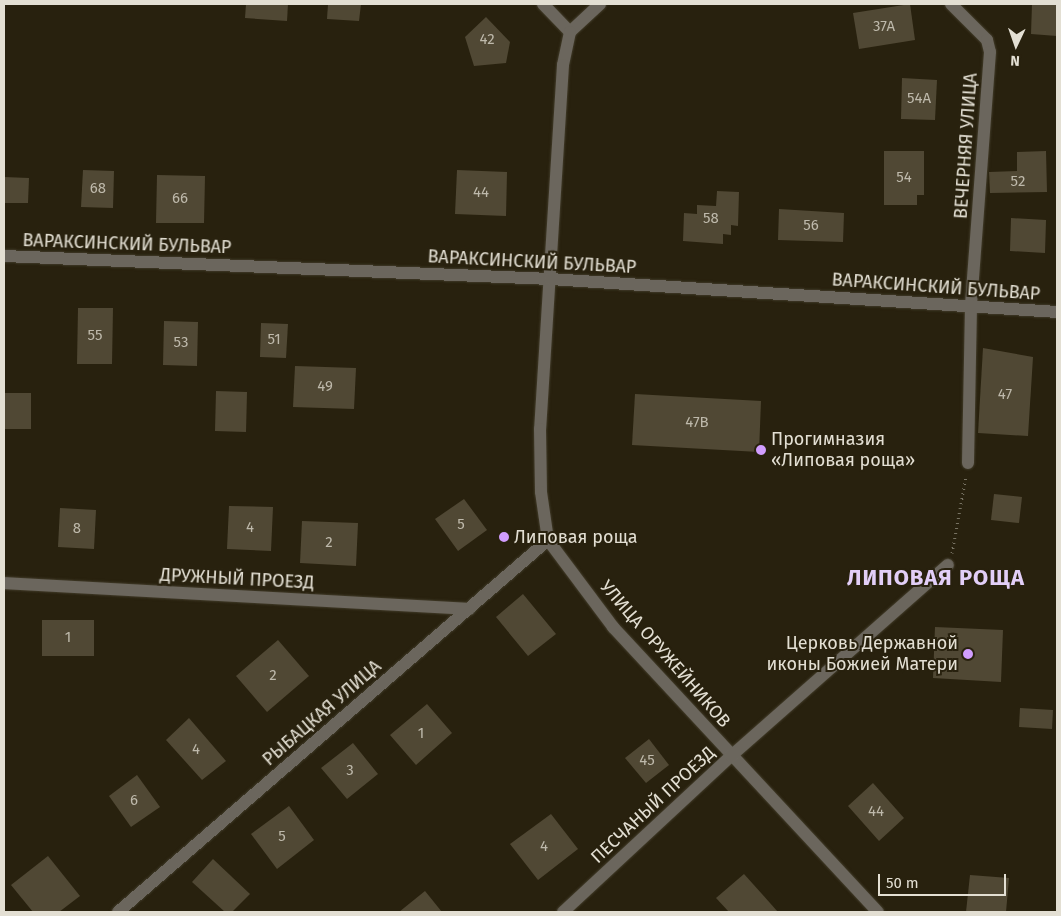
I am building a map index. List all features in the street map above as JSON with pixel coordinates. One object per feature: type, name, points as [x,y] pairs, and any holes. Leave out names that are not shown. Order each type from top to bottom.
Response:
[{"type":"street","points":[[543,4],[570,32],[600,4]]},
{"type":"street","name":"ВЕЧЕРНЯЯ УЛИЦА","points":[[951,4],[987,40],[990,52],[971,306]]},
{"type":"street","name":"УЛИЦА ОРУЖЕЙНИКОВ","points":[[570,32],[563,65],[540,429],[541,492],[548,540],[613,627],[878,912]]},
{"type":"street","name":"ВАРАКСИНСКИЙ БУЛЬВАР","points":[[4,256],[550,279],[1057,312]]},
{"type":"street","points":[[968,463],[971,306]]},
{"type":"street","name":"РЫБАЦКАЯ УЛИЦА","points":[[118,912],[548,540]]},
{"type":"street","name":"ПЕСЧАНЫЙ ПРОЕЗД","points":[[563,912],[731,756],[948,565]]},
{"type":"street","name":"ДРУЖНЫЙ ПРОЕЗД","points":[[4,583],[469,609]]},
{"type":"path","points":[[948,565],[957,539],[968,463]]},
{"type":"building","points":[[246,4],[288,4],[287,21],[245,18]]},
{"type":"building","points":[[328,4],[361,4],[359,21],[327,19]]},
{"type":"building","points":[[910,4],[915,40],[859,49],[853,13]]},
{"type":"building","points":[[1032,4],[1057,4],[1057,36],[1031,34]]},
{"type":"building","points":[[486,17],[510,42],[506,63],[474,66],[465,37]]},
{"type":"building","points":[[902,78],[937,80],[935,120],[901,119]]},
{"type":"building","points":[[884,151],[924,151],[924,195],[917,195],[917,205],[884,205]]},
{"type":"building","points":[[1046,151],[1047,192],[990,193],[989,172],[1017,171],[1017,152]]},
{"type":"building","points":[[83,170],[114,171],[113,208],[81,207]]},
{"type":"building","points":[[457,170],[507,172],[506,216],[455,214]]},
{"type":"building","points":[[157,175],[205,176],[204,223],[156,223]]},
{"type":"building","points":[[4,177],[29,178],[28,203],[4,203]]},
{"type":"building","points":[[717,191],[739,192],[738,226],[731,225],[731,235],[723,234],[723,244],[683,241],[684,213],[697,214],[697,205],[716,206]]},
{"type":"building","points":[[779,209],[844,213],[843,242],[778,240]]},
{"type":"building","points":[[1011,218],[1046,220],[1045,253],[1010,251]]},
{"type":"building","points":[[78,308],[113,308],[112,364],[77,364]]},
{"type":"building","points":[[164,321],[198,322],[197,366],[163,365]]},
{"type":"building","points":[[261,323],[288,324],[286,358],[260,357]]},
{"type":"building","points":[[983,348],[1033,357],[1028,436],[978,433]]},
{"type":"building","points":[[295,366],[356,368],[354,409],[293,407]]},
{"type":"building","points":[[216,391],[247,392],[246,432],[215,431]]},
{"type":"building","points":[[4,393],[31,393],[31,429],[4,429]]},
{"type":"building","points":[[635,394],[761,401],[759,452],[632,445]]},
{"type":"building","points":[[994,494],[1022,497],[1019,523],[991,520]]},
{"type":"building","points":[[464,499],[487,530],[458,551],[435,519]]},
{"type":"building","points":[[229,506],[273,507],[271,551],[227,549]]},
{"type":"building","points":[[60,508],[96,510],[94,549],[58,547]]},
{"type":"building","points":[[302,521],[358,523],[356,566],[300,563]]},
{"type":"building","points":[[523,594],[556,634],[528,656],[496,617]]},
{"type":"building","points":[[42,620],[94,620],[94,656],[42,656]]},
{"type":"building","name":"Церковь Державной иконы Божией Матери","points":[[935,627],[1003,630],[1001,682],[933,678]]},
{"type":"building","points":[[278,640],[309,676],[267,712],[236,676]]},
{"type":"building","points":[[427,704],[452,733],[416,765],[390,735]]},
{"type":"building","points":[[1020,708],[1053,710],[1052,729],[1019,727]]},
{"type":"building","points":[[189,718],[226,761],[202,780],[166,740]]},
{"type":"building","points":[[649,739],[669,765],[646,783],[625,758]]},
{"type":"building","points":[[353,743],[378,774],[347,799],[321,768]]},
{"type":"building","points":[[137,775],[160,807],[131,827],[109,796]]},
{"type":"building","points":[[873,783],[904,818],[879,841],[848,806]]},
{"type":"building","points":[[289,806],[314,840],[277,869],[251,834]]},
{"type":"building","points":[[551,814],[578,849],[538,880],[510,844]]},
{"type":"building","points":[[48,856],[80,896],[59,912],[33,912],[11,885]]},
{"type":"building","points":[[213,859],[250,894],[232,912],[225,912],[192,882]]},
{"type":"building","points":[[744,874],[778,912],[729,912],[716,898]]},
{"type":"building","points":[[970,875],[1009,878],[1006,912],[966,912]]},
{"type":"building","points":[[425,891],[442,912],[399,912]]},
{"type":"place","name":"Прогимназия «Липовая роща»","points":[[761,450]]},
{"type":"place","name":"Липовая роща","points":[[504,537]]},
{"type":"place","name":"Церковь Державной иконы Божией Матери","points":[[968,654]]},
{"type":"district","name":"ЛИПОВАЯ РОЩА","points":[[936,578]]}]
